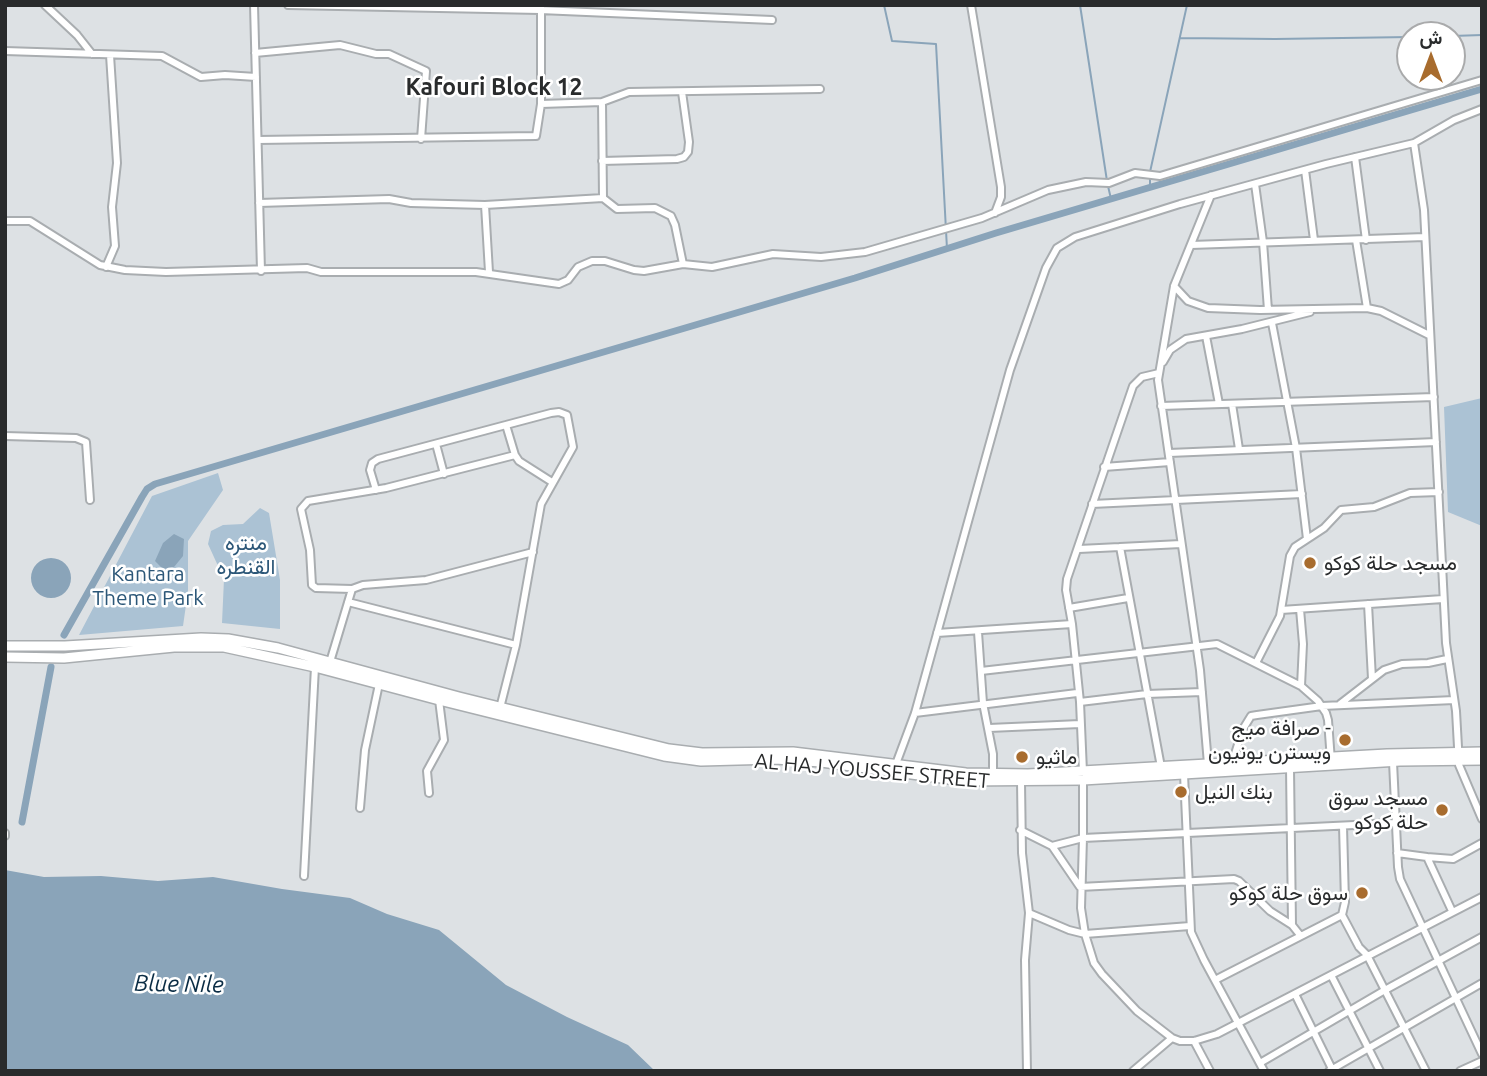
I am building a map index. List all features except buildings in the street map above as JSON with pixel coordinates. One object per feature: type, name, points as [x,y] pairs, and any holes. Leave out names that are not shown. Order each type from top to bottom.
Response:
[{"type":"main road","name":"AL HAJ YOUSSEF STREET","points":[[5,646],[218,639],[257,643],[669,750],[793,752],[993,774],[1083,776],[1184,774],[1290,768],[1331,761],[1394,762],[1458,756]]},
{"type":"main road","name":"AL HAJ YOUSSEF STREET","points":[[5,657],[64,658],[200,646],[253,652],[675,758],[701,761],[784,759],[938,779],[1021,782],[1208,764],[1458,756]]},
{"type":"main road","points":[[1458,756],[1482,752]]},
{"type":"main road","points":[[1458,756],[1482,760]]},
{"type":"street","points":[[45,5],[77,35],[92,54]]},
{"type":"street","points":[[254,5],[261,271]]},
{"type":"street","points":[[288,5],[540,8],[772,20]]},
{"type":"street","points":[[971,5],[1001,187],[1001,197],[995,213]]},
{"type":"street","points":[[258,140],[536,136],[541,104],[540,8]]},
{"type":"street","points":[[255,53],[340,45],[376,54],[389,54],[426,71],[421,139]]},
{"type":"street","points":[[5,51],[162,56],[201,76],[256,78]]},
{"type":"street","points":[[106,267],[115,246],[112,207],[117,163],[110,55]]},
{"type":"street","points":[[5,221],[30,221],[106,267],[153,272],[307,268],[321,272],[489,272],[559,284],[568,280],[578,267],[592,261],[605,261],[644,271],[683,264],[712,267],[765,255],[821,257],[856,253],[956,227],[1048,190],[1086,182],[1109,183],[1135,173],[1160,176],[1482,80]]},
{"type":"street","points":[[541,104],[601,102],[629,92],[820,89]]},
{"type":"street","points":[[602,161],[684,157],[688,152],[689,142],[682,92]]},
{"type":"street","points":[[601,102],[603,198]]},
{"type":"street","points":[[897,764],[915,713],[1010,370],[1052,253],[1065,241],[1075,237],[1211,195],[1415,143],[1454,120],[1482,109]]},
{"type":"street","points":[[1415,143],[1423,193],[1447,659],[1454,700],[1458,756],[1463,777],[1482,819]]},
{"type":"street","points":[[1355,157],[1366,240]]},
{"type":"street","points":[[1305,170],[1314,240]]},
{"type":"street","points":[[1255,184],[1268,310]]},
{"type":"street","points":[[1208,764],[1202,692],[1161,406],[1159,372],[1174,286],[1211,195]]},
{"type":"street","points":[[260,203],[389,198],[411,203],[485,205],[603,198],[617,209],[655,208],[671,216],[676,225],[683,264]]},
{"type":"street","points":[[485,205],[489,272]]},
{"type":"street","points":[[1191,245],[1425,237]]},
{"type":"street","points":[[1356,240],[1367,307]]},
{"type":"street","points":[[1174,286],[1196,305],[1208,308],[1268,310],[1367,307],[1381,311],[1429,335]]},
{"type":"street","points":[[1159,372],[1164,358],[1178,343],[1186,339],[1272,323],[1319,309]]},
{"type":"street","points":[[1272,323],[1296,448],[1307,539]]},
{"type":"street","points":[[1206,336],[1219,404]]},
{"type":"street","points":[[1159,372],[1142,377],[1133,386],[1067,579],[1066,590],[1080,702],[1083,776],[1080,887],[1085,934],[1091,955],[1102,974],[1137,1011],[1172,1038],[1194,1041],[1212,1037],[1482,897]]},
{"type":"street","points":[[1161,406],[1434,397]]},
{"type":"street","points":[[1232,404],[1239,449]]},
{"type":"street","points":[[376,490],[370,470],[372,463],[551,413],[567,415],[573,447],[541,504],[516,645],[500,708]]},
{"type":"street","points":[[506,425],[515,456],[552,482]]},
{"type":"street","points":[[5,436],[76,438],[86,442],[90,500]]},
{"type":"street","points":[[1169,453],[1436,442]]},
{"type":"street","points":[[436,444],[444,474]]},
{"type":"street","points":[[515,456],[376,490],[308,501],[301,509],[310,550],[312,585],[316,588],[352,589],[357,586],[442,577],[533,552]]},
{"type":"street","points":[[1104,467],[1170,462]]},
{"type":"street","points":[[1256,663],[1276,626],[1292,550],[1324,528],[1341,510],[1374,507],[1410,493],[1438,492]]},
{"type":"street","points":[[1092,504],[1302,494]]},
{"type":"street","points":[[1079,549],[1181,544]]},
{"type":"street","points":[[1120,547],[1161,767]]},
{"type":"street","points":[[330,662],[352,589]]},
{"type":"street","points":[[1069,608],[1128,598]]},
{"type":"street","points":[[1281,610],[1443,600]]},
{"type":"street","points":[[348,602],[516,645]]},
{"type":"street","points":[[1368,604],[1372,679]]},
{"type":"street","points":[[1300,608],[1303,644],[1301,686]]},
{"type":"street","points":[[937,633],[1072,624]]},
{"type":"street","points":[[978,632],[983,703],[989,728],[993,774]]},
{"type":"street","points":[[981,671],[1217,644],[1301,686],[1322,706],[1328,720],[1331,761]]},
{"type":"street","points":[[1338,705],[1384,670],[1402,664],[1447,659]]},
{"type":"street","points":[[304,876],[315,667]]},
{"type":"street","points":[[360,808],[365,750],[379,684]]},
{"type":"street","points":[[1080,702],[1147,694],[1202,692]]},
{"type":"street","points":[[915,713],[1077,693]]},
{"type":"street","points":[[429,793],[427,771],[444,740],[439,700]]},
{"type":"street","points":[[1232,763],[1243,729],[1251,716],[1322,706],[1454,700]]},
{"type":"street","points":[[989,728],[1080,724]]},
{"type":"street","points":[[1394,762],[1400,879],[1482,1054]]},
{"type":"street","points":[[1290,768],[1292,925]]},
{"type":"street","points":[[1184,774],[1190,926],[1215,980],[1264,1071]]},
{"type":"street","points":[[1021,782],[1020,830],[1029,913],[1025,960],[1027,1071]]},
{"type":"street","points":[[1052,846],[1083,838],[1396,823]]},
{"type":"street","points":[[1343,826],[1345,902],[1342,915],[1385,989],[1426,1071]]},
{"type":"street","points":[[1020,830],[1052,846],[1080,887]]},
{"type":"street","points":[[1397,853],[1453,859],[1482,843]]},
{"type":"street","points":[[1427,857],[1452,911]]},
{"type":"street","points":[[1080,887],[1227,878],[1239,881],[1270,911],[1292,925],[1300,935]]},
{"type":"street","points":[[1029,913],[1060,927],[1085,934],[1190,926]]},
{"type":"street","points":[[1215,980],[1342,915]]},
{"type":"street","points":[[1260,1063],[1385,989],[1482,937]]},
{"type":"street","points":[[1331,975],[1380,1071]]},
{"type":"street","points":[[1295,994],[1332,1070],[1482,983]]},
{"type":"street","points":[[1136,1070],[1172,1038]]},
{"type":"street","points":[[1194,1041],[1210,1071]]},
{"type":"street","points":[[1460,1071],[1482,1061]]},
{"type":"green space","points":[[1482,398],[1482,526],[1448,512],[1444,407]]},
{"type":"green space","name":"Kantara Theme Park","points":[[218,473],[223,490],[188,541],[188,591],[183,626],[79,635],[152,496]]},
{"type":"green space","name":"منتره القنطره","points":[[260,508],[269,513],[280,580],[280,629],[222,623],[224,579],[208,544],[211,531],[223,525],[243,524]]},
{"type":"water","points":[[174,534],[184,539],[183,556],[174,567],[162,568],[155,561],[163,543]]},
{"type":"water","points":[[51,558],[65,564],[71,578],[65,592],[51,598],[37,592],[31,578],[37,564]]},
{"type":"water","name":"Blue Nile","points":[[5,870],[44,877],[101,876],[158,881],[213,877],[350,898],[387,914],[439,930],[506,985],[628,1045],[655,1071],[5,1071]]},
{"type":"waterway","points":[[884,5],[892,41],[936,44],[947,249]]},
{"type":"waterway","points":[[1080,5],[1107,181]]},
{"type":"waterway","points":[[1150,172],[1187,5]]},
{"type":"waterway","points":[[1466,36],[1482,35]]},
{"type":"waterway","points":[[1180,38],[1396,37]]},
{"type":"waterway","points":[[64,635],[142,497],[147,489],[155,484],[855,278],[996,233],[1482,89]]},
{"type":"waterway","points":[[1150,178],[1150,187]]},
{"type":"waterway","points":[[1108,186],[1111,199]]},
{"type":"waterway","points":[[22,822],[51,667]]},
{"type":"place","name":"مسجد حلة كوكو","points":[[1310,563]]},
{"type":"place","name":"صرافة ميج - ويسترن يونيون","points":[[1345,740]]},
{"type":"place","name":"ماثيو","points":[[1022,757]]},
{"type":"place","name":"بنك النيل","points":[[1181,792]]},
{"type":"place","name":"مسجد سوق حلة كوكو","points":[[1442,810]]},
{"type":"place","name":"سوق حلة كوكو","points":[[1362,893]]},
{"type":"district","name":"Kafouri Block 12","points":[[494,87]]}]
